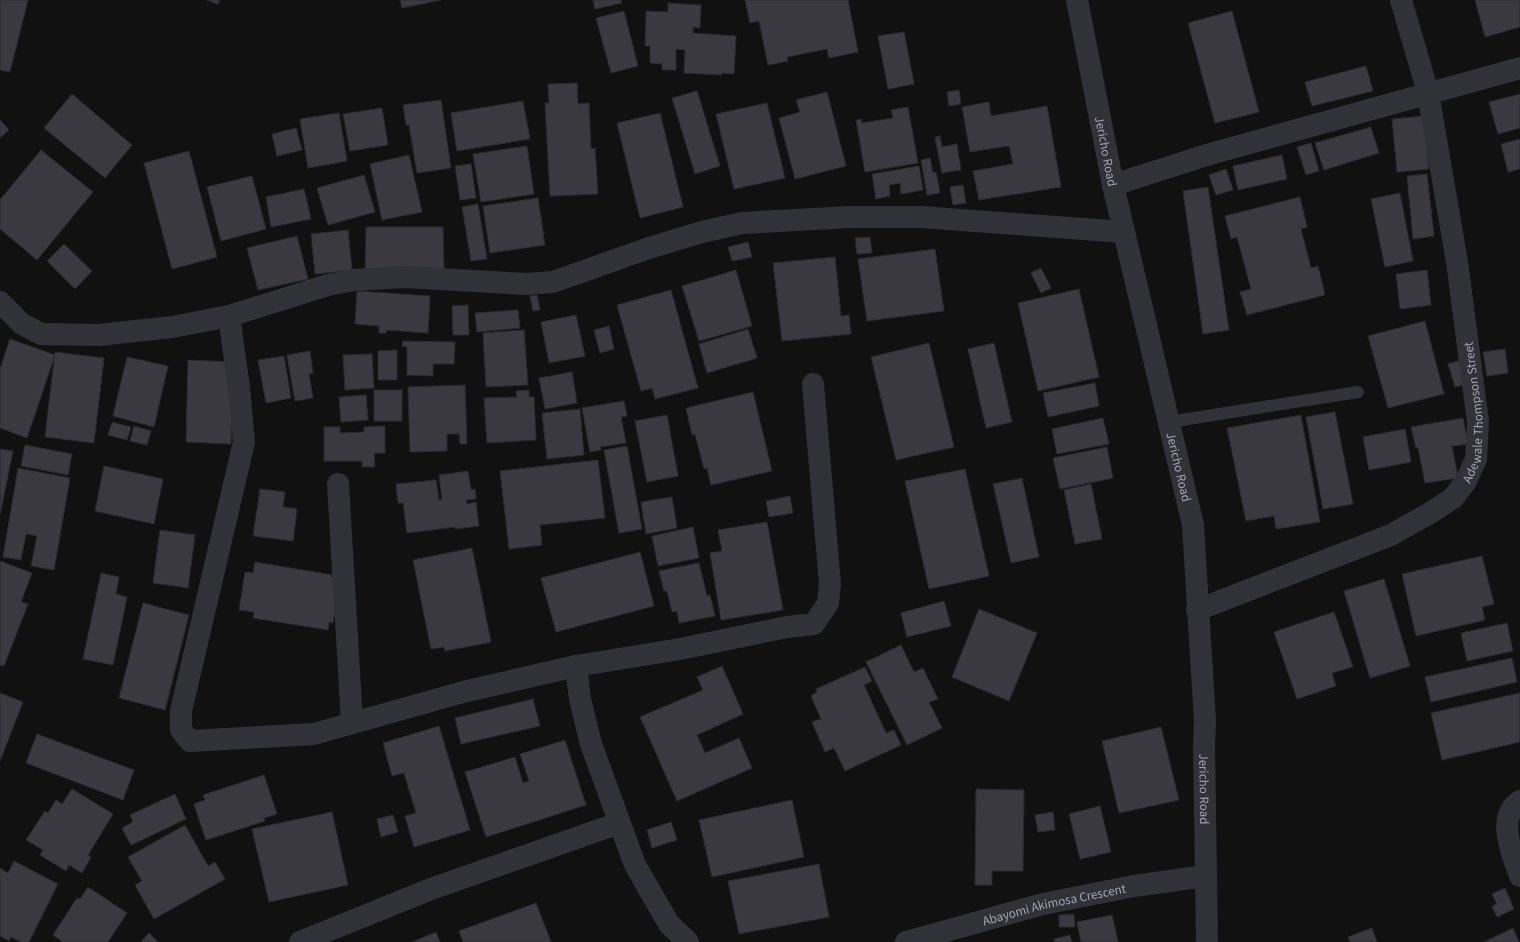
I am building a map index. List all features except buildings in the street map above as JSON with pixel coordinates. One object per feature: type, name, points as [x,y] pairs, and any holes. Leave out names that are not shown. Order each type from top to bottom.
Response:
[{"type":"street","name":"Jericho Road","points":[[1077,0],[1112,185],[1169,422],[1192,525],[1206,721],[1204,746],[1207,942]]},
{"type":"street","name":"Adewale Thompson Street","points":[[1198,610],[1391,535],[1453,498],[1466,481],[1476,459],[1478,422],[1457,262],[1428,92],[1401,0]]},
{"type":"street","points":[[1112,185],[1210,154],[1428,92],[1520,68]]},
{"type":"street","points":[[0,302],[22,324],[41,334],[99,335],[172,327],[229,316],[328,285],[354,280],[404,277],[526,284],[553,282],[649,248],[702,232],[742,223],[850,217],[920,217],[1124,232]]},
{"type":"street","points":[[229,316],[239,388],[244,442],[181,711],[181,730],[190,741],[314,734],[352,722],[374,718],[463,692],[576,666],[680,649],[787,627],[814,624],[828,603],[830,584],[813,384]]},
{"type":"street","points":[[338,484],[352,722]]},
{"type":"street","points":[[576,666],[580,699],[591,744],[635,865],[651,897],[669,924],[688,942]]},
{"type":"street","points":[[1520,801],[1510,811],[1507,823],[1508,838],[1520,876]]},
{"type":"street","points":[[300,942],[431,889],[619,823]]},
{"type":"street","name":"Abayomi Akimosa Crescent","points":[[906,942],[1043,904],[1134,886],[1205,876]]},
{"type":"lane","points":[[1169,422],[1358,392]]}]
